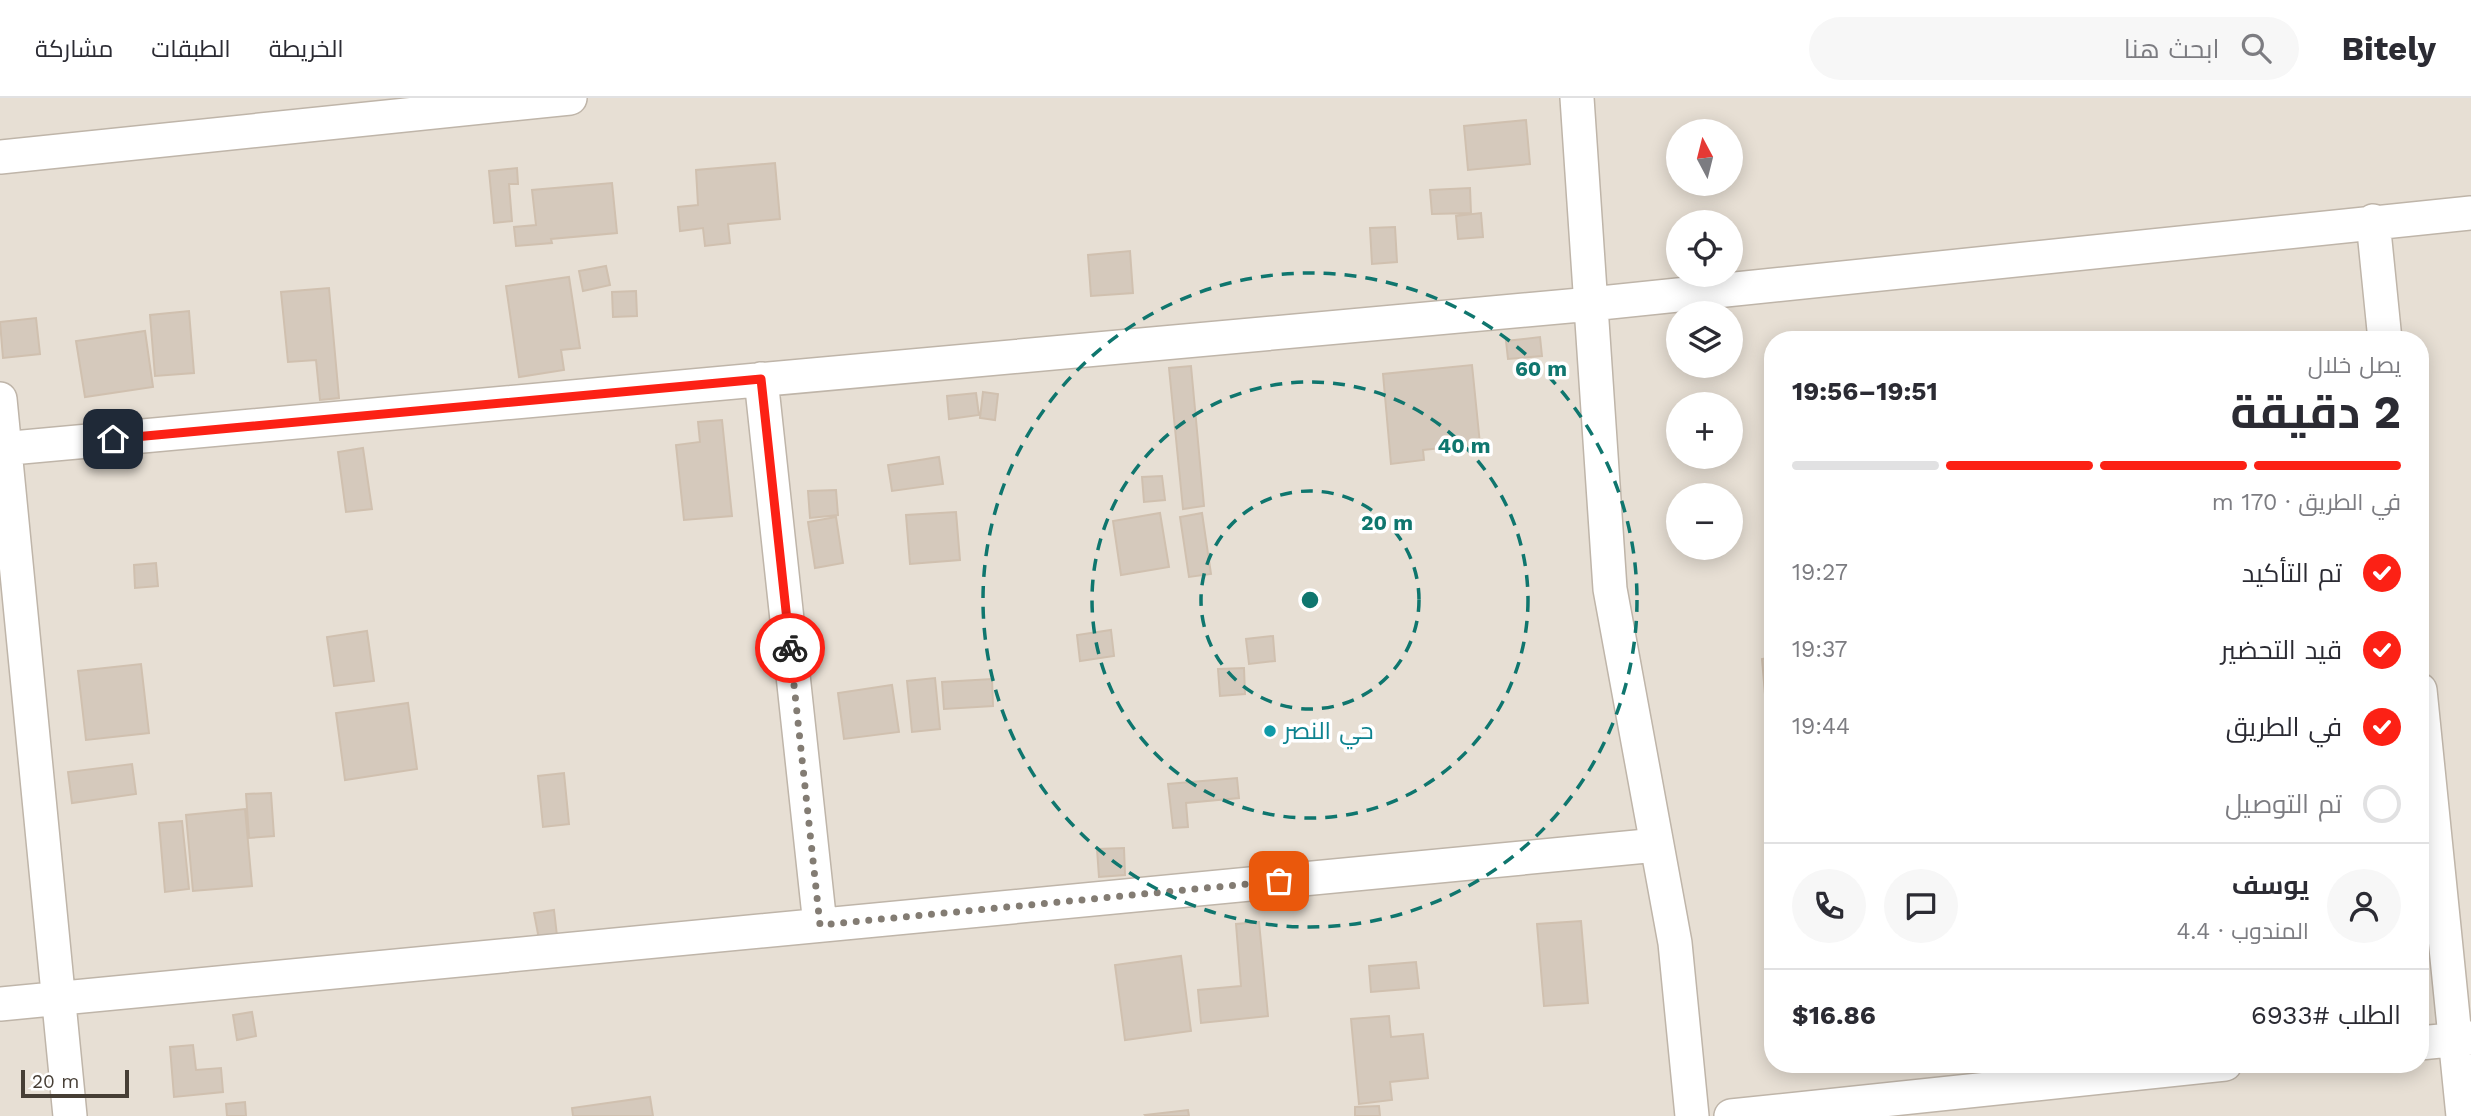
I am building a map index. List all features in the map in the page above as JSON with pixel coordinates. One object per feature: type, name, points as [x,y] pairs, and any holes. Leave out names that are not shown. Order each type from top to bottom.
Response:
[{"type":"street","points":[[0,157],[570,98]]},
{"type":"street","points":[[1577,98],[1610,589],[1675,943],[1692,1116]]},
{"type":"street","points":[[2,449],[1591,304],[2471,213]]},
{"type":"street","points":[[2374,221],[2384,331]]},
{"type":"street","points":[[761,379],[820,925]]},
{"type":"street","points":[[0,399],[2,449],[70,1116]]},
{"type":"street","points":[[2429,763],[2463,1039],[2463,1116]]},
{"type":"street","points":[[0,1004],[1657,845]]},
{"type":"street","points":[[2429,1043],[2463,1039]]},
{"type":"street","points":[[1731,1116],[1965,1104],[2166,1073]]},
{"type":"shaded area","points":[[0,98],[2471,98],[2471,1116],[0,1116]]},
{"type":"building","points":[[1526,120],[1530,164],[1468,170],[1464,126]]},
{"type":"building","points":[[775,163],[780,219],[728,224],[730,243],[705,246],[703,228],[680,231],[678,207],[698,205],[696,170]]},
{"type":"building","points":[[517,168],[518,184],[509,184],[512,221],[494,223],[489,171]]},
{"type":"building","points":[[612,183],[617,233],[551,239],[552,243],[516,246],[514,227],[536,225],[532,190]]},
{"type":"building","points":[[1470,188],[1471,213],[1432,214],[1430,190]]},
{"type":"building","points":[[1481,213],[1483,237],[1458,239],[1456,216]]},
{"type":"building","points":[[1395,227],[1397,262],[1372,264],[1370,228]]},
{"type":"building","points":[[1130,251],[1133,293],[1091,296],[1088,255]]},
{"type":"building","points":[[606,266],[610,285],[583,291],[579,271]]},
{"type":"building","points":[[569,277],[580,348],[561,350],[564,370],[519,377],[506,286]]},
{"type":"building","points":[[329,288],[339,398],[320,400],[316,360],[288,362],[281,292]]},
{"type":"building","points":[[636,291],[637,316],[613,317],[612,292]]},
{"type":"building","points":[[189,311],[194,373],[155,376],[150,315]]},
{"type":"building","points":[[36,318],[40,354],[3,358],[0,322]]},
{"type":"building","points":[[145,331],[153,387],[85,397],[76,341]]},
{"type":"building","points":[[1540,337],[1542,356],[1508,359],[1506,341]]},
{"type":"building","points":[[1472,365],[1480,444],[1423,450],[1424,460],[1391,464],[1383,374]]},
{"type":"building","points":[[1191,366],[1204,506],[1183,509],[1169,368]]},
{"type":"building","points":[[983,392],[998,394],[995,420],[980,418]]},
{"type":"building","points":[[976,393],[979,415],[949,419],[947,396]]},
{"type":"building","points":[[722,420],[732,516],[684,520],[676,445],[700,442],[698,422]]},
{"type":"building","points":[[363,448],[372,509],[346,512],[338,452]]},
{"type":"building","points":[[939,457],[943,484],[892,491],[888,465]]},
{"type":"building","points":[[1162,476],[1165,500],[1144,502],[1142,477]]},
{"type":"building","points":[[836,490],[838,515],[810,518],[808,491]]},
{"type":"building","points":[[956,512],[960,560],[910,564],[906,515]]},
{"type":"building","points":[[1160,513],[1169,567],[1121,575],[1113,521]]},
{"type":"building","points":[[1202,513],[1211,574],[1189,577],[1180,517]]},
{"type":"building","points":[[836,517],[843,563],[815,568],[808,522]]},
{"type":"building","points":[[156,563],[158,586],[135,588],[134,565]]},
{"type":"building","points":[[1111,630],[1114,656],[1080,661],[1077,635]]},
{"type":"building","points":[[367,631],[374,681],[334,686],[327,637]]},
{"type":"building","points":[[1273,636],[1275,661],[1249,664],[1246,639]]},
{"type":"building","points":[[141,664],[149,733],[86,740],[78,671]]},
{"type":"building","points":[[1244,668],[1245,694],[1220,696],[1218,669]]},
{"type":"building","points":[[935,678],[940,729],[912,732],[907,681]]},
{"type":"building","points":[[992,679],[993,706],[944,709],[942,682]]},
{"type":"building","points":[[892,685],[899,732],[844,739],[838,693]]},
{"type":"building","points":[[408,703],[417,769],[345,780],[336,713]]},
{"type":"building","points":[[132,764],[136,794],[72,803],[68,772]]},
{"type":"building","points":[[564,773],[569,824],[543,827],[538,776]]},
{"type":"building","points":[[1237,778],[1239,798],[1186,803],[1188,827],[1173,828],[1168,784]]},
{"type":"building","points":[[271,793],[274,836],[249,838],[246,794]]},
{"type":"building","points":[[245,809],[252,886],[193,891],[186,815]]},
{"type":"building","points":[[182,821],[189,889],[165,892],[159,823]]},
{"type":"building","points":[[1124,848],[1125,875],[1099,877],[1097,849]]},
{"type":"building","points":[[554,910],[557,936],[539,939],[534,913]]},
{"type":"building","points":[[1581,921],[1588,1003],[1544,1006],[1537,924]]},
{"type":"building","points":[[1259,922],[1268,1016],[1201,1023],[1198,990],[1241,986],[1236,924]]},
{"type":"building","points":[[1181,956],[1191,1031],[1125,1040],[1115,965]]},
{"type":"building","points":[[1416,962],[1419,988],[1371,992],[1369,966]]},
{"type":"building","points":[[252,1012],[256,1036],[237,1040],[233,1015]]},
{"type":"building","points":[[1389,1016],[1391,1037],[1423,1034],[1428,1078],[1390,1082],[1392,1100],[1359,1104],[1351,1019]]},
{"type":"building","points":[[193,1045],[196,1070],[221,1068],[223,1092],[174,1097],[170,1047]]},
{"type":"building","points":[[650,1097],[653,1116],[573,1116],[572,1108]]},
{"type":"building","points":[[245,1102],[246,1116],[227,1116],[226,1104]]},
{"type":"building","points":[[1379,1106],[1380,1116],[1355,1116],[1355,1107]]},
{"type":"building","points":[[1188,1110],[1189,1116],[1145,1115]]},
{"type":"way so far","points":[[790,648],[820,925],[1279,881]]},
{"type":"place","name":"حي النصر","points":[[1270,731]]},
{"type":"route","points":[[113,439],[761,379],[790,648]]}]
